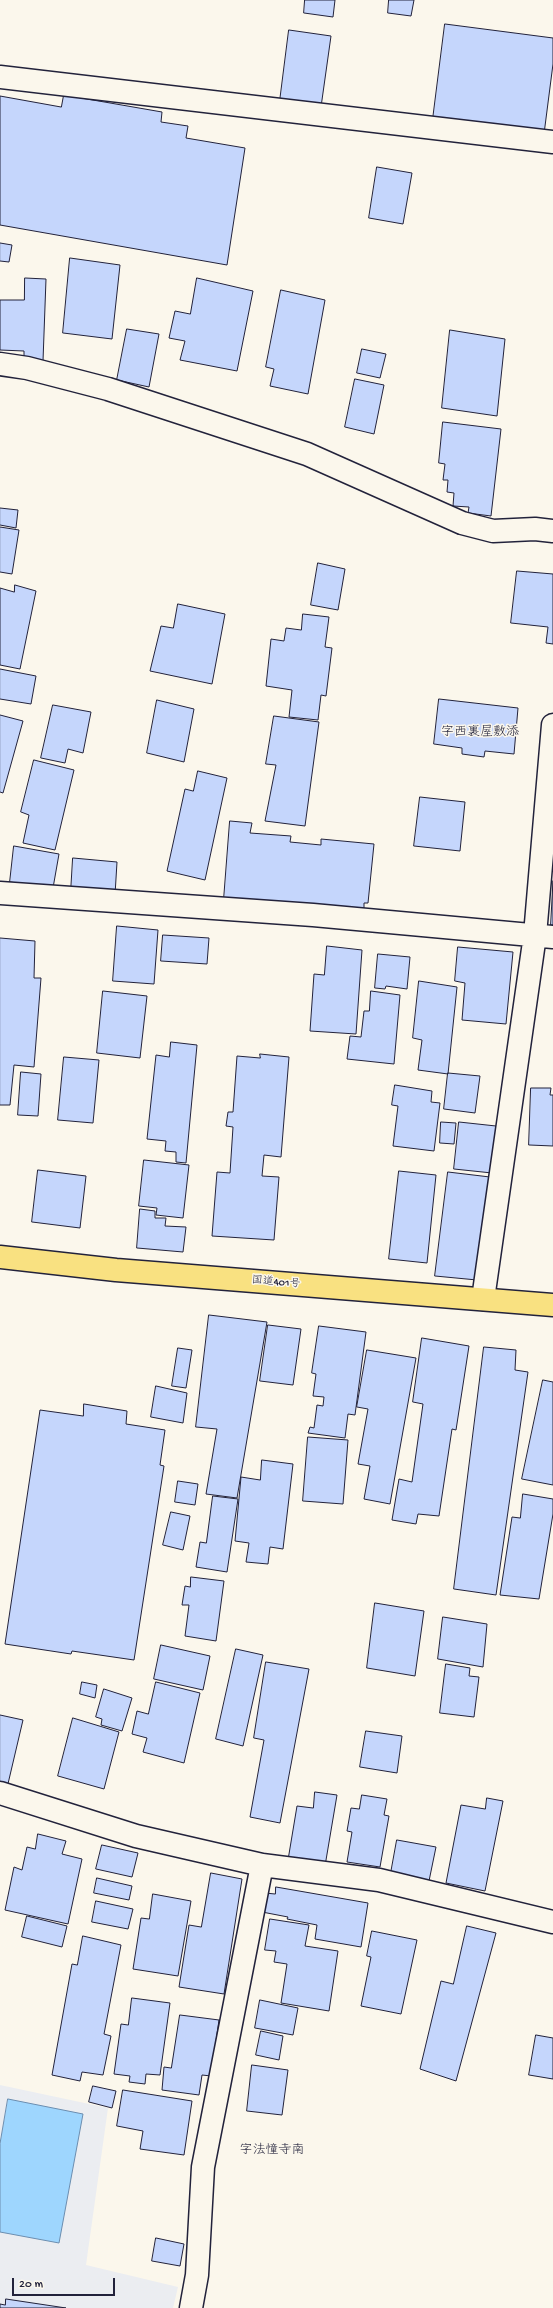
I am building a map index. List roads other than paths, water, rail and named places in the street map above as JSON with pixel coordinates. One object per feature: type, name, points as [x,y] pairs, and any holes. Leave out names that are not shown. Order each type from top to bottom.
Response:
[{"type":"highway","name":"国道401号","points":[[0,1257],[116,1270],[553,1305]]},
{"type":"street","points":[[0,77],[553,142]]},
{"type":"street","points":[[0,364],[26,368],[108,389],[306,454],[462,522],[493,531],[536,529],[553,530]]},
{"type":"street","points":[[484,1299],[544,936],[553,725]]},
{"type":"street","points":[[0,893],[313,915],[544,936]]},
{"type":"street","points":[[0,1793],[136,1836],[262,1865],[379,1880],[553,1922]]},
{"type":"street","points":[[191,2308],[197,2275],[203,2167],[262,1865]]},
{"type":"water","points":[[8,2099],[83,2114],[59,2243],[0,2232],[0,2144]]},
{"type":"district","name":"字西裏屋敷添","points":[[480,733]]},
{"type":"district","name":"字法憧寺南","points":[[272,2151]]}]
